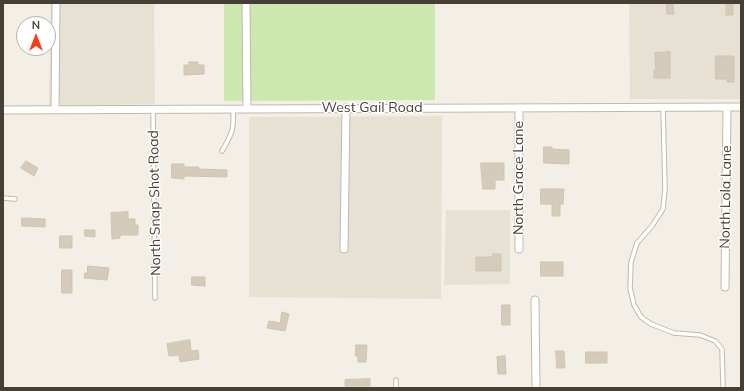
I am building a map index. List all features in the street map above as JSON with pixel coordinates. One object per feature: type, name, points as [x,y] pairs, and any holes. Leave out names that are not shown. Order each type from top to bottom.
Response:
[{"type":"street","points":[[55,110],[56,3]]},
{"type":"street","points":[[246,3],[247,109]]},
{"type":"street","name":"North Lola Lane","points":[[726,287],[727,107]]},
{"type":"street","name":"West Gail Road","points":[[3,110],[741,107]]},
{"type":"street","points":[[344,249],[346,108]]},
{"type":"street","name":"North Grace Lane","points":[[519,108],[519,249]]},
{"type":"street","points":[[535,300],[536,388]]},
{"type":"lane","points":[[663,107],[665,188],[663,209],[652,226],[637,243],[631,262],[630,288],[634,305],[641,318],[651,324],[674,333],[700,335],[715,341],[722,349],[723,388]]},
{"type":"lane","name":"North Snap Shot Road","points":[[153,109],[155,298]]},
{"type":"lane","points":[[222,150],[232,134],[234,122],[233,109]]},
{"type":"lane","points":[[3,198],[15,199]]},
{"type":"lane","points":[[396,380],[396,388]]},
{"type":"shaded area","points":[[51,3],[154,3],[155,104],[49,106],[50,56],[56,56],[56,16],[51,16]]},
{"type":"shaded area","points":[[629,3],[741,3],[741,99],[630,99]]},
{"type":"shaded area","points":[[442,116],[441,299],[249,297],[249,117]]},
{"type":"shaded area","points":[[446,210],[510,210],[510,284],[444,285]]},
{"type":"green space","points":[[224,3],[435,3],[435,100],[224,101]]},
{"type":"building","points":[[667,3],[673,3],[674,14],[667,14]]},
{"type":"building","points":[[727,3],[733,3],[733,15],[726,15]]},
{"type":"building","points":[[670,52],[670,78],[654,78],[654,70],[656,70],[655,53]]},
{"type":"building","points":[[716,56],[734,56],[734,82],[727,82],[727,79],[716,79]]},
{"type":"building","points":[[189,62],[198,62],[198,65],[204,65],[204,74],[184,75],[184,65],[189,65]]},
{"type":"building","points":[[544,147],[569,150],[569,164],[544,163]]},
{"type":"building","points":[[26,161],[38,168],[34,176],[21,168]]},
{"type":"building","points":[[481,163],[504,163],[504,180],[495,180],[495,189],[483,189]]},
{"type":"building","points":[[172,164],[184,164],[184,167],[199,167],[198,169],[227,170],[227,177],[184,176],[184,179],[172,178]]},
{"type":"building","points":[[541,189],[564,189],[563,204],[560,204],[560,216],[552,216],[552,204],[541,204]]},
{"type":"building","points":[[128,212],[128,219],[135,219],[135,225],[138,225],[138,235],[120,235],[120,238],[112,239],[111,213]]},
{"type":"building","points":[[22,218],[45,219],[45,227],[22,226]]},
{"type":"building","points":[[85,230],[95,230],[95,237],[85,236]]},
{"type":"building","points":[[60,236],[72,236],[72,248],[60,248]]},
{"type":"building","points":[[493,254],[501,254],[501,271],[476,271],[476,257],[493,257]]},
{"type":"building","points":[[541,262],[563,262],[563,276],[541,276]]},
{"type":"building","points":[[88,266],[109,268],[107,280],[84,278],[85,273],[87,273]]},
{"type":"building","points":[[62,270],[72,270],[72,293],[62,293]]},
{"type":"building","points":[[192,277],[205,277],[205,286],[192,285]]},
{"type":"building","points":[[502,305],[510,305],[510,325],[502,325]]},
{"type":"building","points":[[282,312],[289,314],[285,331],[267,328],[269,321],[280,323]]},
{"type":"building","points":[[190,340],[191,351],[198,350],[199,359],[180,362],[179,355],[169,356],[167,344]]},
{"type":"building","points":[[356,345],[367,345],[366,362],[358,362],[358,356],[356,356]]},
{"type":"building","points":[[556,351],[564,351],[565,368],[557,368]]},
{"type":"building","points":[[586,352],[607,352],[607,363],[586,363]]},
{"type":"building","points":[[505,356],[506,374],[498,374],[497,357]]},
{"type":"building","points":[[370,379],[370,386],[345,386],[345,380]]}]
